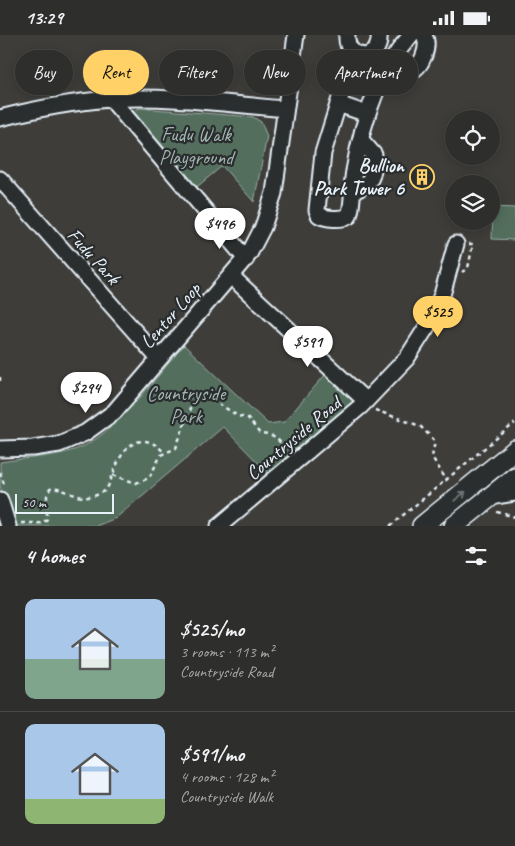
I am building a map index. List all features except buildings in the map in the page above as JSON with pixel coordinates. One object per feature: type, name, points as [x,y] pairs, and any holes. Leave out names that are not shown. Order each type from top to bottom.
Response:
[{"type":"main road","points":[[422,526],[515,450]]},
{"type":"main road","points":[[454,526],[492,505],[515,477]]},
{"type":"street","name":"Lentor Loop","points":[[0,449],[32,448],[59,443],[85,433],[114,412],[246,259],[263,227],[274,193],[296,35]]},
{"type":"street","points":[[375,50],[379,45],[379,35]]},
{"type":"street","points":[[401,50],[411,35]]},
{"type":"street","points":[[418,63],[426,51],[427,41],[424,35]]},
{"type":"street","points":[[344,36],[351,50]]},
{"type":"street","points":[[341,95],[323,153],[319,215],[323,218],[347,217],[351,210],[352,192],[365,186],[372,178],[374,155],[361,140],[367,114],[374,95]]},
{"type":"street","points":[[111,99],[246,259]]},
{"type":"street","points":[[0,118],[51,106],[111,99],[167,99],[285,109]]},
{"type":"street","points":[[338,104],[367,114]]},
{"type":"street","name":"Fudu Park","points":[[0,179],[159,359]]},
{"type":"street","name":"Countryside Road","points":[[219,526],[364,404],[407,358],[428,325],[442,295],[456,244]]},
{"type":"street","points":[[230,276],[364,404]]},
{"type":"street","points":[[492,505],[515,493]]},
{"type":"street","points":[[0,500],[8,526]]},
{"type":"path","points":[[0,377],[0,385]]},
{"type":"path","points":[[113,475],[129,482],[140,483],[149,478],[161,455],[176,448],[192,403],[205,395],[238,416],[248,418],[260,434],[272,435],[279,439],[292,456]]},
{"type":"path","points":[[364,404],[420,425],[436,441],[432,457],[448,481]]},
{"type":"path","points":[[390,526],[448,481],[515,423]]},
{"type":"path","points":[[26,523],[43,523],[47,519],[47,495],[50,489],[66,491],[82,497],[106,490],[117,462],[130,445],[142,441],[149,442],[161,448],[164,453]]},
{"type":"path","points":[[492,505],[515,517]]},
{"type":"green space","name":"Fudu Walk Playground","points":[[140,108],[253,117],[261,122],[267,136],[254,202],[222,166],[192,191],[131,117],[133,111]]},
{"type":"green space","points":[[500,207],[515,208],[515,240],[492,239],[492,230],[500,230]]},
{"type":"green space","name":"Countryside Park","points":[[184,345],[268,424],[284,422],[325,375],[356,404],[270,475],[223,427],[116,518],[96,526],[13,526],[0,486],[0,462],[65,453],[84,446],[111,427],[125,414]]},
{"type":"place","name":"Bullion Park Tower 6","points":[[422,177]]}]
